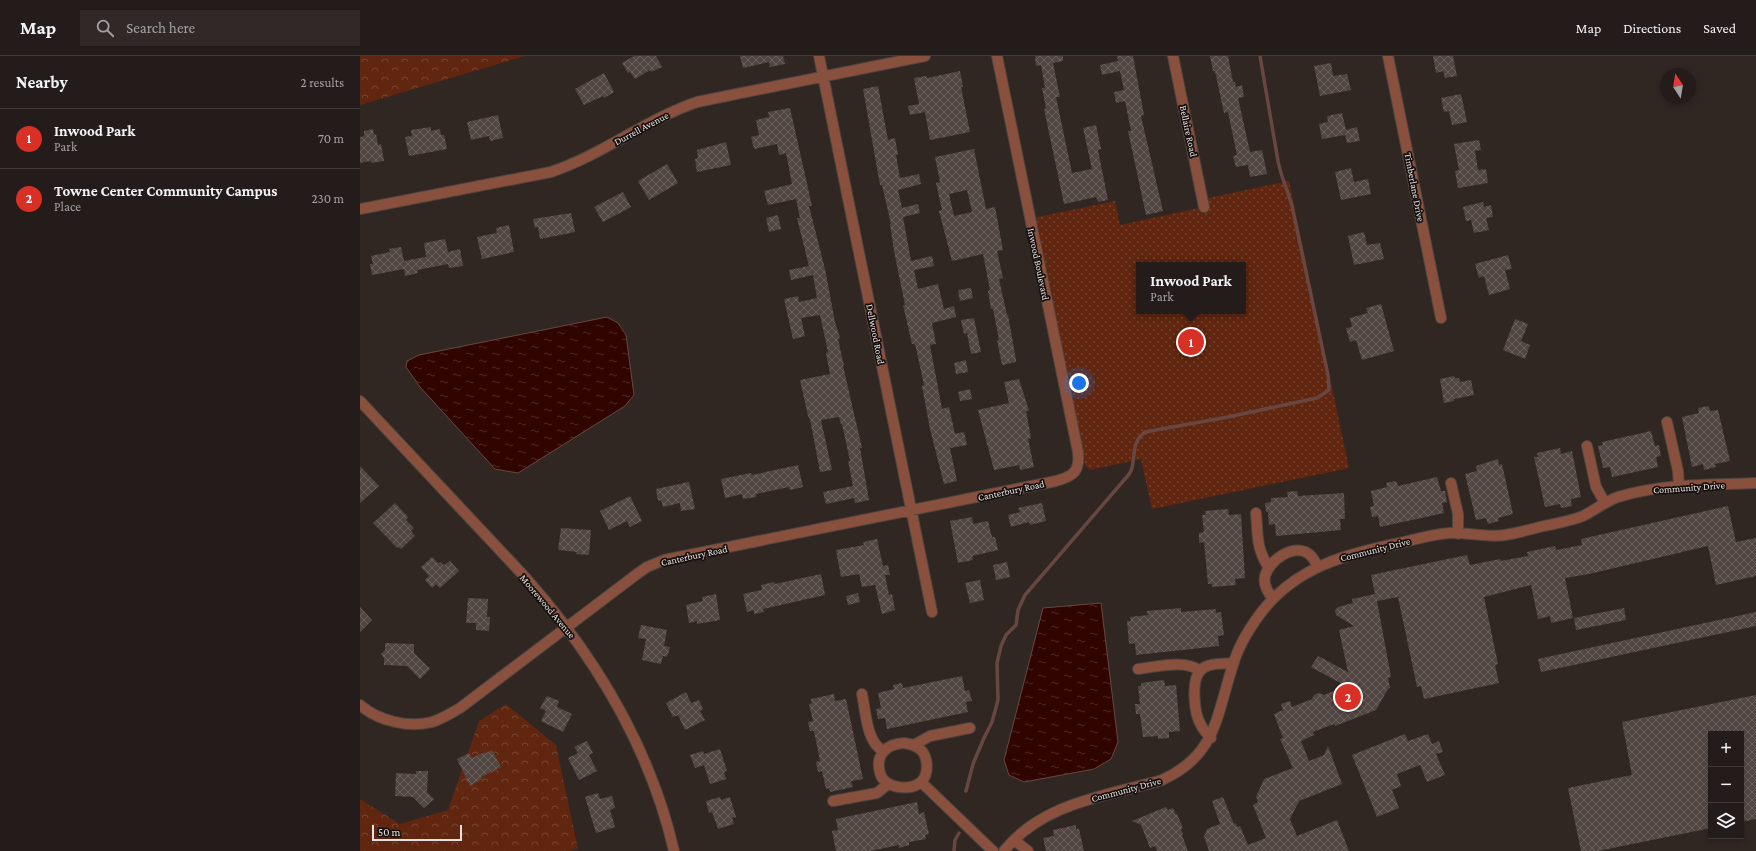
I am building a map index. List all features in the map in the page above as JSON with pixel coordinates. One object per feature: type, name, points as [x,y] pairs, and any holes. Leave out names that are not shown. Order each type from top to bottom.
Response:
[{"type":"street","name":"Dellwood Road","points":[[819,56],[932,612]]},
{"type":"street","name":"Durrell Avenue","points":[[360,209],[551,172],[580,161],[661,117],[682,108],[712,99],[925,56]]},
{"type":"street","name":"Inwood Boulevard","points":[[997,56],[1078,452],[1078,462],[1075,472]]},
{"type":"street","name":"Bellaire Road","points":[[1173,56],[1204,207]]},
{"type":"street","name":"Timberlane Drive","points":[[1388,56],[1441,318]]},
{"type":"street","name":"Moorewood Avenue","points":[[360,401],[525,577],[567,626],[603,679],[628,724],[657,792],[674,851]]},
{"type":"street","points":[[1667,422],[1678,471],[1679,486]]},
{"type":"street","points":[[1587,446],[1596,487],[1605,503]]},
{"type":"street","name":"Canterbury Road","points":[[360,705],[378,717],[414,724],[432,722],[447,716],[460,708],[637,574],[647,567],[664,560],[1056,481],[1068,477],[1075,472]]},
{"type":"street","points":[[1451,483],[1458,514],[1458,534]]},
{"type":"street","name":"Community Drive","points":[[1004,851],[1014,840],[1044,817],[1072,804],[1162,780],[1174,775],[1198,756],[1210,738],[1219,717],[1233,663],[1245,637],[1261,613],[1273,599],[1303,575],[1329,561],[1356,552],[1438,535],[1504,535],[1581,516],[1617,497],[1662,487],[1756,483]]},
{"type":"street","points":[[1256,513],[1259,549],[1261,556],[1269,568]]},
{"type":"street","points":[[1273,599],[1267,591],[1265,576],[1269,568],[1279,557],[1294,552],[1302,552],[1311,555],[1318,567]]},
{"type":"street","points":[[1210,738],[1201,725],[1196,709],[1194,688],[1200,671],[1214,664],[1233,663]]},
{"type":"street","points":[[1138,669],[1186,664],[1194,666],[1200,671]]},
{"type":"street","points":[[862,694],[871,737],[877,748],[883,751]]},
{"type":"street","points":[[914,745],[930,736],[970,728]]},
{"type":"street","points":[[896,744],[914,745],[921,750],[927,763],[925,776],[922,782],[904,787],[896,787],[888,784],[881,776],[879,768],[879,759],[883,751],[896,744]]},
{"type":"street","points":[[922,782],[993,851]]},
{"type":"street","points":[[833,801],[877,792],[888,784]]},
{"type":"street","points":[[1014,840],[1028,851]]},
{"type":"green space","points":[[360,56],[525,56],[360,105]]},
{"type":"green space","points":[[1289,181],[1349,468],[1152,509],[1141,459],[1090,470],[1085,465],[1033,218],[1115,201],[1120,225],[1199,208],[1198,200]]},
{"type":"green space","points":[[506,704],[556,745],[578,849],[569,851],[360,851],[360,799],[400,824],[448,810],[479,721]]},
{"type":"water","points":[[607,317],[618,323],[626,335],[634,395],[625,406],[518,473],[495,469],[420,387],[406,367],[407,361],[419,355]]},
{"type":"water","points":[[1101,603],[1118,742],[1111,759],[1094,769],[1024,782],[1009,775],[1004,760],[1043,608]]},
{"type":"building","points":[[634,56],[656,56],[662,67],[651,72],[650,70],[635,79],[630,72],[628,73],[622,63]]},
{"type":"building","points":[[740,56],[783,56],[785,64],[770,67],[769,62],[743,68]]},
{"type":"building","points":[[1035,56],[1063,56],[1063,61],[1053,63],[1060,97],[1056,97],[1072,173],[1092,169],[1083,128],[1096,125],[1101,149],[1098,150],[1108,200],[1098,202],[1096,197],[1064,204],[1044,109],[1046,108],[1042,88],[1045,88],[1041,65],[1036,66]]},
{"type":"building","points":[[1117,56],[1133,56],[1144,115],[1141,116],[1163,211],[1146,215],[1128,131],[1131,131],[1125,101],[1116,103],[1114,92],[1124,90],[1120,71],[1102,75],[1100,65],[1118,61]]},
{"type":"building","points":[[1210,56],[1228,56],[1233,82],[1235,82],[1236,87],[1242,85],[1244,97],[1238,98],[1250,152],[1262,150],[1267,174],[1250,177],[1248,165],[1236,167],[1233,156],[1237,155],[1228,112],[1224,113],[1215,71],[1213,71]]},
{"type":"building","points":[[1433,56],[1453,56],[1457,76],[1445,78],[1443,71],[1436,73]]},
{"type":"building","points":[[1331,63],[1333,76],[1347,74],[1351,90],[1320,96],[1314,66]]},
{"type":"building","points":[[960,71],[963,87],[961,87],[970,132],[930,140],[925,112],[910,115],[908,106],[919,104],[914,78],[927,76],[927,78]]},
{"type":"building","points":[[604,73],[614,92],[604,98],[603,96],[584,105],[575,89]]},
{"type":"building","points":[[878,86],[888,140],[895,138],[900,178],[919,174],[921,184],[898,190],[902,208],[918,204],[920,213],[903,217],[911,261],[932,256],[934,266],[914,270],[918,289],[938,284],[944,309],[954,306],[956,317],[932,323],[936,344],[930,345],[942,409],[949,407],[955,434],[964,432],[967,445],[950,448],[957,481],[944,484],[930,429],[922,386],[924,385],[916,348],[914,344],[912,344],[903,305],[905,305],[894,251],[891,224],[882,185],[880,185],[863,89]]},
{"type":"building","points":[[1461,94],[1467,122],[1452,125],[1449,111],[1444,112],[1441,98]]},
{"type":"building","points":[[790,108],[812,206],[809,206],[825,269],[835,322],[840,338],[838,339],[843,366],[862,448],[860,448],[869,500],[855,503],[854,498],[826,504],[823,492],[853,486],[848,461],[850,461],[842,424],[839,417],[821,420],[832,470],[820,472],[810,419],[800,380],[830,374],[826,353],[828,352],[820,315],[801,318],[805,336],[793,339],[784,299],[798,296],[799,302],[817,298],[813,275],[791,280],[789,270],[809,266],[797,218],[800,218],[796,199],[768,205],[764,191],[792,184],[786,153],[779,155],[777,144],[754,149],[751,137],[759,135],[756,120],[769,117],[768,112]]},
{"type":"building","points":[[1342,113],[1346,130],[1357,127],[1360,141],[1347,143],[1345,135],[1322,139],[1319,124],[1328,122],[1327,116]]},
{"type":"building","points":[[498,115],[503,138],[490,141],[489,136],[471,140],[467,122]]},
{"type":"building","points":[[431,127],[431,131],[440,129],[441,135],[444,135],[447,149],[409,156],[405,137],[412,136],[411,130]]},
{"type":"building","points":[[373,129],[374,135],[376,134],[378,145],[381,144],[384,161],[360,163],[360,137],[364,136],[364,131]]},
{"type":"building","points":[[1479,140],[1481,150],[1475,151],[1478,170],[1486,169],[1488,183],[1458,188],[1455,171],[1459,170],[1454,144]]},
{"type":"building","points":[[726,142],[731,165],[697,172],[695,159],[698,158],[697,150]]},
{"type":"building","points":[[974,149],[986,209],[995,207],[1003,250],[997,251],[1003,278],[999,279],[1008,315],[1016,362],[1002,365],[993,309],[991,309],[988,291],[990,290],[983,254],[952,261],[939,211],[942,210],[936,183],[940,182],[935,157]],"holes":[[[967,190],[972,212],[954,216],[949,194]]]},
{"type":"building","points":[[667,164],[678,183],[649,200],[638,181]]},
{"type":"building","points":[[1351,168],[1354,182],[1368,179],[1371,194],[1341,200],[1335,172]]},
{"type":"building","points":[[623,192],[631,207],[603,222],[594,207]]},
{"type":"building","points":[[1483,202],[1484,207],[1491,205],[1493,217],[1486,218],[1489,230],[1474,233],[1471,220],[1466,221],[1463,207]]},
{"type":"building","points":[[571,213],[575,232],[540,239],[538,227],[535,228],[533,219]]},
{"type":"building","points":[[778,215],[781,229],[769,232],[766,218]]},
{"type":"building","points":[[509,225],[514,252],[482,259],[477,237],[497,233],[496,228]]},
{"type":"building","points":[[1364,232],[1367,245],[1380,243],[1384,259],[1354,265],[1348,236]]},
{"type":"building","points":[[445,239],[448,252],[460,249],[463,266],[449,268],[448,264],[417,270],[418,273],[405,276],[404,269],[372,275],[370,264],[373,264],[371,256],[390,252],[389,249],[401,247],[404,261],[426,257],[424,243]]},
{"type":"building","points":[[1508,255],[1512,269],[1505,270],[1510,289],[1489,295],[1484,276],[1479,278],[1475,264]]},
{"type":"building","points":[[971,288],[973,298],[960,301],[958,290]]},
{"type":"building","points":[[1381,304],[1394,351],[1362,360],[1356,340],[1350,342],[1346,328],[1352,327],[1350,318],[1368,313],[1366,308]]},
{"type":"building","points":[[974,318],[981,352],[971,354],[967,333],[964,334],[961,320]]},
{"type":"building","points":[[1515,319],[1528,324],[1521,341],[1530,345],[1525,359],[1503,350]]},
{"type":"building","points":[[966,360],[968,372],[956,374],[954,363]]},
{"type":"building","points":[[1454,376],[1455,378],[1459,378],[1460,382],[1471,380],[1474,395],[1454,399],[1454,401],[1444,403],[1440,379]]},
{"type":"building","points":[[1019,379],[1029,411],[1026,411],[1031,438],[1028,439],[1034,467],[1020,470],[1019,465],[994,470],[978,410],[1009,403],[1004,382]]},
{"type":"building","points":[[970,389],[972,399],[960,401],[958,392]]},
{"type":"building","points":[[1709,406],[1710,411],[1718,410],[1730,461],[1715,464],[1716,467],[1704,470],[1703,464],[1692,467],[1682,417],[1699,413],[1698,408]]},
{"type":"building","points":[[1651,431],[1655,446],[1659,445],[1661,456],[1656,457],[1658,467],[1612,477],[1610,467],[1603,468],[1598,446],[1603,445],[1602,442]]},
{"type":"building","points":[[1560,448],[1561,454],[1572,451],[1581,497],[1571,499],[1572,506],[1561,508],[1560,504],[1545,507],[1534,457],[1538,457],[1537,453]]},
{"type":"building","points":[[1498,459],[1499,465],[1502,464],[1513,514],[1498,518],[1499,521],[1488,524],[1486,518],[1476,520],[1465,474],[1477,471],[1476,466]]},
{"type":"building","points":[[798,465],[803,487],[790,490],[789,487],[756,494],[756,497],[743,499],[742,494],[725,498],[721,479],[751,473],[752,475]]},
{"type":"building","points":[[360,466],[379,486],[360,503]]},
{"type":"building","points":[[1437,477],[1441,491],[1445,491],[1447,502],[1442,503],[1444,513],[1380,527],[1378,516],[1372,517],[1370,507],[1374,506],[1371,491],[1387,487],[1386,483],[1396,481],[1398,486]]},
{"type":"building","points":[[689,482],[695,509],[681,511],[680,503],[663,507],[661,500],[658,501],[656,489]]},
{"type":"building","points":[[1297,491],[1298,496],[1344,493],[1345,519],[1340,519],[1341,530],[1276,536],[1275,524],[1269,525],[1268,512],[1266,512],[1265,503],[1271,502],[1271,498],[1288,497],[1287,492]]},
{"type":"building","points":[[630,496],[642,521],[630,527],[627,521],[609,530],[600,511]]},
{"type":"building","points":[[395,503],[408,517],[406,520],[414,528],[411,531],[415,536],[401,549],[398,547],[397,548],[373,523]]},
{"type":"building","points":[[1042,503],[1046,521],[1030,525],[1029,522],[1011,527],[1008,515],[1020,512],[1018,508]]},
{"type":"building","points":[[1728,506],[1736,542],[1756,538],[1756,576],[1716,585],[1708,546],[1589,574],[1565,578],[1573,618],[1551,623],[1550,616],[1538,619],[1531,585],[1484,597],[1498,664],[1495,665],[1499,683],[1424,699],[1421,686],[1417,687],[1398,597],[1377,601],[1391,677],[1388,678],[1390,688],[1376,710],[1335,726],[1334,724],[1313,732],[1314,735],[1301,741],[1309,761],[1324,755],[1328,746],[1342,784],[1299,801],[1290,819],[1297,836],[1337,820],[1349,851],[1209,851],[1204,837],[1207,829],[1220,824],[1212,801],[1223,797],[1234,824],[1236,823],[1237,827],[1240,826],[1248,845],[1266,838],[1253,805],[1258,802],[1256,797],[1264,779],[1293,768],[1280,739],[1283,738],[1274,714],[1283,710],[1281,704],[1290,701],[1292,707],[1312,699],[1314,695],[1319,693],[1324,695],[1346,686],[1311,667],[1318,656],[1348,672],[1339,630],[1354,626],[1336,615],[1335,610],[1338,607],[1353,603],[1352,599],[1375,594],[1371,575],[1467,555],[1470,565],[1500,559],[1501,561],[1528,556],[1527,552],[1555,546],[1556,550],[1582,545],[1581,539]]},
{"type":"building","points":[[1228,509],[1229,515],[1241,514],[1245,578],[1235,579],[1236,585],[1212,587],[1212,584],[1208,584],[1204,542],[1199,543],[1199,533],[1204,532],[1202,515],[1206,515],[1205,511]]},
{"type":"building","points":[[972,517],[973,524],[988,521],[992,537],[995,537],[998,550],[972,556],[973,560],[958,563],[950,521]]},
{"type":"building","points":[[561,528],[591,530],[589,555],[558,550]]},
{"type":"building","points":[[877,539],[883,566],[888,565],[890,575],[885,575],[889,595],[892,594],[895,610],[882,614],[875,585],[862,587],[859,574],[841,577],[836,550],[864,545],[863,542]]},
{"type":"building","points":[[432,557],[438,563],[441,562],[444,565],[450,561],[459,571],[440,588],[436,584],[432,588],[425,580],[429,576],[421,567]]},
{"type":"building","points":[[1007,562],[1010,577],[996,580],[993,565]]},
{"type":"building","points":[[821,574],[825,595],[763,609],[764,612],[754,614],[754,610],[747,612],[743,594],[762,590],[761,585],[774,582],[775,584]]},
{"type":"building","points":[[980,580],[984,600],[970,603],[965,583]]},
{"type":"building","points":[[858,593],[860,602],[848,605],[846,596]]},
{"type":"building","points":[[716,594],[720,620],[697,624],[697,621],[689,623],[686,605],[703,601],[702,597]]},
{"type":"building","points":[[468,598],[488,599],[487,617],[490,617],[489,631],[476,630],[476,623],[466,623]]},
{"type":"building","points":[[360,607],[372,620],[360,632]]},
{"type":"building","points":[[1181,608],[1181,612],[1216,609],[1216,613],[1221,612],[1224,635],[1218,636],[1219,646],[1136,655],[1135,643],[1129,644],[1127,621],[1131,621],[1130,617],[1148,615],[1147,611]]},
{"type":"building","points":[[1624,608],[1626,620],[1576,630],[1574,618]]},
{"type":"building","points":[[1756,612],[1756,626],[1541,672],[1538,659]]},
{"type":"building","points":[[641,625],[667,630],[664,646],[670,647],[667,657],[663,656],[661,664],[642,660],[646,639],[638,638]]},
{"type":"building","points":[[385,643],[414,644],[414,653],[430,669],[420,679],[407,666],[384,665],[384,658],[381,654],[385,650]]},
{"type":"building","points":[[962,676],[965,691],[969,690],[972,701],[966,702],[968,712],[887,729],[885,718],[878,719],[876,709],[881,708],[878,693],[894,689],[893,685],[902,683],[903,688]]},
{"type":"building","points":[[1164,680],[1165,686],[1176,685],[1180,731],[1169,732],[1169,738],[1158,739],[1158,736],[1143,737],[1140,714],[1136,714],[1135,704],[1140,704],[1138,686],[1141,686],[1141,683]]},
{"type":"building","points":[[686,692],[691,703],[699,700],[703,709],[700,711],[705,720],[685,730],[678,715],[673,717],[666,703]]},
{"type":"building","points":[[834,694],[835,701],[846,699],[863,779],[851,781],[853,787],[830,792],[829,788],[826,789],[822,771],[818,772],[816,762],[820,761],[814,731],[810,731],[808,722],[813,721],[809,704],[812,703],[811,699]]},
{"type":"building","points":[[1756,695],[1756,819],[1744,821],[1744,731],[1708,731],[1708,829],[1598,851],[1581,851],[1568,788],[1632,775],[1622,722]]},
{"type":"building","points":[[547,696],[559,701],[557,707],[572,714],[563,732],[541,721],[546,711],[540,708]]},
{"type":"building","points":[[1405,734],[1408,741],[1428,734],[1432,744],[1439,741],[1443,752],[1436,754],[1445,775],[1427,782],[1420,765],[1397,774],[1401,786],[1392,790],[1399,808],[1377,817],[1352,755]]},
{"type":"building","points":[[587,741],[593,753],[589,755],[597,771],[579,780],[568,758],[578,753],[574,747]]},
{"type":"building","points":[[720,749],[727,771],[724,772],[726,779],[710,784],[704,765],[695,768],[690,755],[703,751],[704,754]]},
{"type":"building","points":[[492,750],[501,767],[481,777],[482,779],[470,786],[457,759],[469,753],[472,758]]},
{"type":"building","points":[[416,771],[428,771],[427,792],[434,799],[424,808],[413,797],[395,796],[396,773],[416,774]]},
{"type":"building","points":[[598,793],[600,799],[612,796],[615,808],[610,810],[615,827],[596,833],[585,797]]},
{"type":"building","points":[[720,797],[721,800],[730,797],[736,817],[732,818],[734,824],[718,829],[712,812],[709,813],[706,801]]},
{"type":"building","points":[[917,802],[919,814],[924,812],[929,834],[925,835],[926,839],[909,842],[909,845],[899,848],[899,845],[870,851],[836,851],[832,831],[838,830],[836,819]]},
{"type":"building","points":[[1166,807],[1168,810],[1173,808],[1176,815],[1177,814],[1183,828],[1181,829],[1182,835],[1188,851],[1157,851],[1155,846],[1150,848],[1141,825],[1132,821]]},
{"type":"building","points":[[1076,825],[1076,829],[1079,829],[1084,851],[1046,851],[1043,838],[1054,836],[1053,830]]},
{"type":"waterway","points":[[966,791],[973,764],[992,722],[998,700],[997,663],[1001,646],[1006,635],[1016,625],[1018,610],[1025,595],[1131,471],[1136,444],[1141,436],[1145,432],[1228,417],[1317,398],[1329,390],[1328,375],[1292,206],[1278,161],[1260,56]]},
{"type":"waterway","points":[[954,851],[955,840],[959,833]]},
{"type":"place","name":"Inwood Park","points":[[1191,342]]},
{"type":"place","name":"Towne Center Community Campus","points":[[1348,697]]}]
